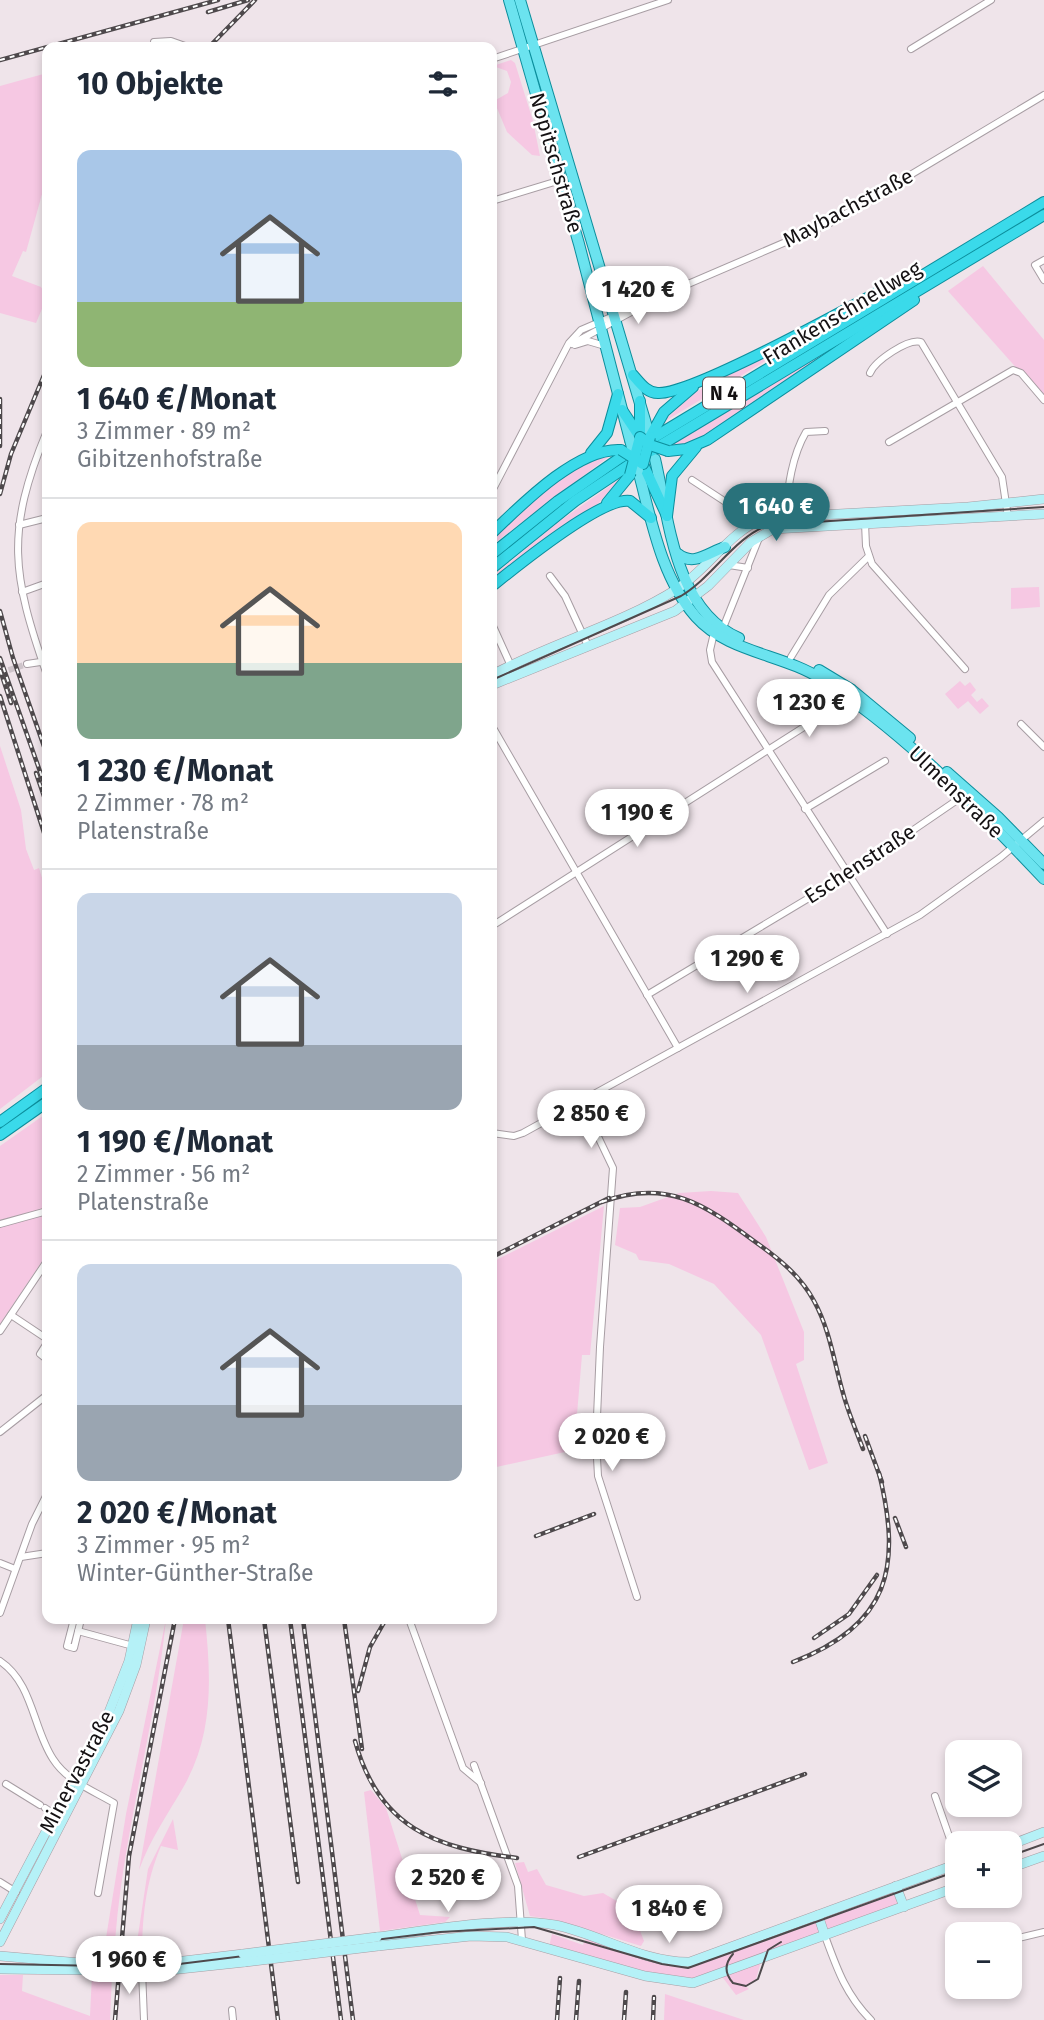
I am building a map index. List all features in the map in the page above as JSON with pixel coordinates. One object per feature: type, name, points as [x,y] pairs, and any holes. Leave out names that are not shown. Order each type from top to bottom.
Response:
[{"type":"highway","name":"Frankenschnellweg","points":[[497,550],[550,506],[620,457],[1044,202]]},
{"type":"highway","name":"Frankenschnellweg","points":[[497,565],[548,522],[625,467],[1044,215]]},
{"type":"highway","points":[[633,376],[656,393],[698,383],[967,247]]},
{"type":"highway","points":[[667,516],[672,476],[679,464],[698,445],[978,254]]},
{"type":"highway","points":[[645,436],[669,407],[698,383]]},
{"type":"highway","points":[[497,582],[603,507],[639,468],[645,436],[640,401]]},
{"type":"highway","points":[[497,529],[586,457],[607,433],[621,403]]},
{"type":"highway","points":[[645,436],[668,451],[698,445]]},
{"type":"highway","points":[[586,457],[617,449],[652,478],[652,502],[667,516]]},
{"type":"highway","points":[[603,507],[626,500],[651,518]]},
{"type":"highway","points":[[0,1122],[42,1092]]},
{"type":"highway","points":[[0,1135],[42,1105]]},
{"type":"main road","name":"Nopitschstraße","points":[[509,0],[528,46]]},
{"type":"main road","name":"Nopitschstraße","points":[[520,0],[528,46],[543,100],[640,401]]},
{"type":"main road","name":"Nopitschstraße","points":[[543,100],[561,180],[621,403],[645,436]]},
{"type":"main road","points":[[621,403],[633,412],[640,401]]},
{"type":"main road","points":[[645,436],[656,458],[667,516],[688,581],[691,600]]},
{"type":"main road","points":[[639,468],[645,436]]},
{"type":"main road","points":[[497,673],[677,589],[752,523],[768,517],[1007,504],[1044,499]]},
{"type":"main road","points":[[652,502],[651,518],[677,589],[691,600]]},
{"type":"main road","points":[[497,683],[659,619],[691,600],[759,539],[784,526],[1044,514]]},
{"type":"main road","points":[[678,554],[686,559],[698,559],[725,547]]},
{"type":"main road","name":"Ulmenstraße","points":[[691,600],[721,628],[826,682],[896,735],[1044,864]]},
{"type":"main road","name":"Ulmenstraße","points":[[721,628],[833,677],[868,701],[1018,844],[1044,879]]},
{"type":"main road","name":"Minervastraße","points":[[2,1938],[113,1703],[133,1646],[137,1624]]},
{"type":"main road","name":"Minervastraße","points":[[0,1919],[54,1814],[77,1782],[126,1693],[145,1624]]},
{"type":"main road","points":[[1022,1840],[1044,1832]]},
{"type":"main road","points":[[1022,1864],[1044,1856]]},
{"type":"main road","points":[[0,1969],[142,1968],[522,1924],[558,1926],[635,1951],[684,1962],[707,1958],[945,1866]]},
{"type":"main road","points":[[896,1886],[904,1907]]},
{"type":"main road","points":[[378,1941],[471,1936],[522,1940],[645,1976],[687,1983],[707,1980],[945,1892]]},
{"type":"main road","points":[[818,1915],[825,1936]]},
{"type":"main road","points":[[2,1938],[16,1956]]},
{"type":"main road","points":[[0,1956],[142,1968]]},
{"type":"street","points":[[497,57],[668,0]]},
{"type":"street","points":[[911,49],[991,0]]},
{"type":"street","points":[[154,42],[174,42]]},
{"type":"street","name":"Maybachstraße","points":[[568,348],[600,324],[830,223],[1044,95]]},
{"type":"street","points":[[497,199],[561,180]]},
{"type":"street","points":[[1044,260],[1035,265],[1044,280]]},
{"type":"street","points":[[870,373],[873,365],[918,340],[1002,477],[1008,517]]},
{"type":"street","points":[[497,482],[568,348],[588,341],[606,347]]},
{"type":"street","points":[[889,442],[1016,369],[1044,400]]},
{"type":"street","points":[[788,514],[793,470],[802,439],[806,432],[825,431]]},
{"type":"street","points":[[42,444],[26,485],[16,559],[22,592],[42,653]]},
{"type":"street","points":[[692,480],[747,516],[752,523]]},
{"type":"street","points":[[19,525],[42,519]]},
{"type":"street","points":[[865,523],[868,557],[965,669]]},
{"type":"street","points":[[759,539],[710,650],[712,662],[887,934]]},
{"type":"street","points":[[791,657],[829,595],[868,557]]},
{"type":"street","points":[[729,565],[748,568]]},
{"type":"street","points":[[550,576],[565,596],[588,646]]},
{"type":"street","points":[[22,592],[42,585]]},
{"type":"street","points":[[497,635],[511,666]]},
{"type":"street","points":[[27,664],[42,662]]},
{"type":"street","points":[[497,923],[826,713],[831,707]]},
{"type":"street","points":[[1021,724],[1044,747]]},
{"type":"street","points":[[497,735],[678,1048]]},
{"type":"street","points":[[805,809],[885,761]]},
{"type":"street","name":"Eschenstraße","points":[[647,995],[849,874],[963,796]]},
{"type":"street","points":[[497,1134],[513,1136],[523,1133],[887,934],[953,893],[1044,821]]},
{"type":"street","points":[[581,1101],[613,1168],[599,1360],[596,1440],[598,1476],[637,1597]]},
{"type":"street","points":[[0,1224],[42,1212]]},
{"type":"street","points":[[0,1332],[42,1268]]},
{"type":"street","points":[[11,1315],[42,1337]]},
{"type":"street","points":[[0,1432],[42,1399]]},
{"type":"street","points":[[0,1613],[15,1569],[42,1506]]},
{"type":"street","points":[[21,1557],[42,1554]]},
{"type":"street","points":[[0,1563],[15,1569]]},
{"type":"street","points":[[73,1624],[67,1646],[74,1648],[80,1624]]},
{"type":"street","points":[[411,1624],[463,1768],[481,1783]]},
{"type":"street","points":[[78,1631],[133,1646]]},
{"type":"street","points":[[0,1661],[25,1692],[52,1758],[77,1782]]},
{"type":"street","points":[[474,1765],[518,1886],[522,1940]]},
{"type":"street","name":"Minervastraße","points":[[77,1782],[114,1803],[99,1892]]},
{"type":"street","points":[[6,1784],[54,1814]]},
{"type":"street","points":[[935,1796],[947,1831]]},
{"type":"street","points":[[0,1882],[16,1892]]},
{"type":"street","points":[[1022,1937],[1044,1932]]},
{"type":"street","points":[[825,1936],[842,1983],[852,2001],[871,2020]]},
{"type":"street","points":[[142,1968],[144,2020]]},
{"type":"street","points":[[232,2010],[233,2020]]},
{"type":"shaded area","points":[[511,60],[515,63],[533,121],[540,156],[532,155],[507,132],[497,108],[497,99],[508,93],[511,82],[507,71],[497,67],[497,65]]},
{"type":"shaded area","points":[[42,74],[42,194],[26,252],[23,251],[12,276],[42,289],[42,309],[36,323],[0,313],[0,86]]},
{"type":"shaded area","points":[[983,266],[1044,340],[1044,399],[948,291]]},
{"type":"shaded area","points":[[839,317],[662,423],[694,393]]},
{"type":"shaded area","points":[[852,336],[733,419],[690,445],[671,445]]},
{"type":"shaded area","points":[[611,455],[497,541],[497,532],[547,487],[594,460]]},
{"type":"shaded area","points":[[621,478],[597,505],[497,578],[497,573],[557,523]]},
{"type":"shaded area","points":[[1039,587],[1040,607],[1011,609],[1011,588]]},
{"type":"shaded area","points":[[960,681],[965,686],[970,682],[976,690],[971,695],[977,702],[982,698],[989,706],[980,714],[968,701],[958,709],[945,694]]},
{"type":"shaded area","points":[[0,746],[21,810],[26,849],[34,870],[39,868],[42,878],[42,1077],[0,1109]]},
{"type":"shaded area","points":[[42,1117],[42,1261],[0,1324],[0,1146]]},
{"type":"shaded area","points":[[679,1193],[738,1193],[766,1237],[804,1332],[804,1360],[796,1364],[828,1463],[809,1470],[761,1335],[714,1284],[669,1264],[639,1260],[636,1254],[615,1245],[620,1208],[640,1207]]},
{"type":"shaded area","points":[[604,1206],[590,1355],[582,1355],[574,1450],[497,1467],[497,1260]]},
{"type":"shaded area","points":[[165,1624],[154,1704],[123,1874],[114,1960],[105,1960],[106,1944],[98,1943],[98,1938],[106,1938],[126,1814]]},
{"type":"shaded area","points":[[183,1624],[205,1624],[209,1683],[201,1746],[184,1786],[154,1837],[139,1870]]},
{"type":"shaded area","points":[[371,1790],[386,1808],[420,1915],[450,1917],[445,1922],[380,1931],[364,1792]]},
{"type":"shaded area","points":[[173,1819],[178,1850],[161,1846],[151,1874],[146,1902],[142,1961],[134,1962],[148,1869]]},
{"type":"shaded area","points":[[524,1862],[528,1872],[537,1869],[546,1885],[584,1896],[603,1893],[632,1910],[644,1941],[641,1946],[556,1920],[530,1916],[515,1863]]},
{"type":"shaded area","points":[[893,1890],[898,1906],[762,1958],[756,1979],[745,1986],[749,1989],[736,1995],[720,1974],[678,1979],[656,1977],[549,1947],[552,1934],[583,1945],[586,1938],[679,1964]]},
{"type":"shaded area","points":[[92,1974],[112,1976],[110,2020],[0,2020],[0,1975],[23,1975],[22,1991],[90,2016]]},
{"type":"shaded area","points":[[665,1994],[744,2020],[664,2020]]},
{"type":"tunnel","points":[[0,673],[27,664]]},
{"type":"tram line","points":[[497,678],[681,596],[703,579],[745,538],[769,525],[1044,507]]},
{"type":"tram line","points":[[1022,1852],[1044,1844]]},
{"type":"tram line","points":[[0,1964],[155,1967],[440,1932],[534,1927],[662,1964],[688,1968],[945,1875]]},
{"type":"tram line","points":[[733,1954],[727,1964],[728,1976],[733,1983],[746,1986],[758,1979],[768,1950],[781,1942]]},
{"type":"railway","points":[[65,42],[218,0]]},
{"type":"railway","points":[[208,12],[248,0]]},
{"type":"railway","points":[[214,42],[255,0]]},
{"type":"railway","points":[[0,60],[42,48]]},
{"type":"railway","points":[[0,494],[11,454],[42,380]]},
{"type":"railway","points":[[0,399],[0,446]]},
{"type":"railway","points":[[0,611],[13,658],[42,741]]},
{"type":"railway","points":[[0,658],[42,777]]},
{"type":"railway","points":[[0,670],[11,703]]},
{"type":"railway","points":[[0,696],[42,826]]},
{"type":"railway","points":[[36,773],[42,790]]},
{"type":"railway","points":[[602,1202],[625,1195],[646,1193],[683,1199],[718,1216],[788,1268],[802,1283],[819,1312],[828,1335],[845,1400],[863,1449]]},
{"type":"railway","points":[[497,1254],[609,1198]]},
{"type":"railway","points":[[865,1436],[882,1482]]},
{"type":"railway","points":[[793,1662],[825,1647],[851,1630],[869,1611],[881,1589],[887,1564],[889,1537],[879,1473]]},
{"type":"railway","points":[[536,1536],[594,1514]]},
{"type":"railway","points":[[895,1518],[906,1547]]},
{"type":"railway","points":[[814,1638],[849,1614],[877,1575]]},
{"type":"railway","points":[[115,2020],[129,1856],[174,1624]]},
{"type":"railway","points":[[229,1624],[278,2020]]},
{"type":"railway","points":[[265,1624],[298,1882]]},
{"type":"railway","points":[[291,1624],[341,2020]]},
{"type":"railway","points":[[304,1624],[353,2020]]},
{"type":"railway","points":[[345,1624],[362,1749]]},
{"type":"railway","points":[[358,1691],[370,1647],[383,1624]]},
{"type":"railway","points":[[355,1741],[365,1771],[379,1795],[395,1814],[414,1828],[436,1840],[460,1848],[517,1858]]},
{"type":"railway","points":[[579,1857],[805,1774]]},
{"type":"railway","points":[[557,2020],[560,1978]]},
{"type":"railway","points":[[576,2020],[579,1981]]},
{"type":"railway","points":[[624,2020],[626,1992]]},
{"type":"railway","points":[[653,2020],[654,1997]]}]
